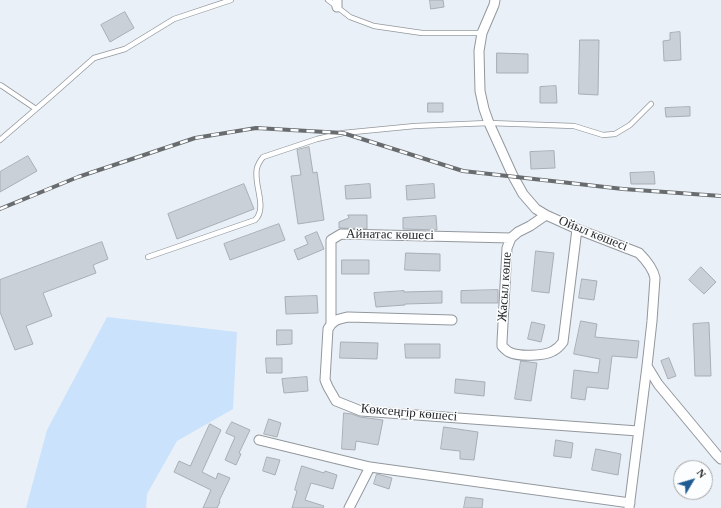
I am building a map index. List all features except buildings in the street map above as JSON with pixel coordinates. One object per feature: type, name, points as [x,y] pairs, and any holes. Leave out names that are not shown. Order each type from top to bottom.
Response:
[{"type":"street","name":"Ойыл көшесі","points":[[495,0],[482,33],[479,51],[480,92],[489,123],[513,176],[523,194],[536,209],[546,215],[577,229],[639,253],[646,260],[655,278],[647,366],[629,506]]},
{"type":"street","name":"Жасыл көше","points":[[546,215],[518,232],[511,238],[507,248],[502,346],[508,352],[519,355],[542,354],[553,352],[563,342],[577,229]]},
{"type":"street","name":"Айнатас көшесі","points":[[331,324],[331,240],[341,234],[511,238]]},
{"type":"street","points":[[331,324],[337,320],[348,317],[452,320]]},
{"type":"street","name":"Көксеңгір көшесі","points":[[331,324],[328,329],[327,337],[325,380],[336,401],[361,411],[638,431]]},
{"type":"street","points":[[647,366],[663,390],[721,459]]},
{"type":"street","points":[[259,440],[370,467],[629,506]]},
{"type":"street","points":[[349,508],[370,467]]},
{"type":"lane","points":[[0,140],[94,58],[125,49],[174,19],[231,0]]},
{"type":"lane","points":[[328,0],[337,3],[350,17],[374,26],[422,33],[482,33]]},
{"type":"lane","points":[[0,86],[36,109]]},
{"type":"lane","points":[[148,257],[255,220],[259,217],[261,211],[256,178],[258,163],[263,157],[318,139],[343,133],[414,126],[489,123],[574,126],[603,135],[615,134],[630,125],[651,104]]},
{"type":"shaded area","points":[[107,317],[237,332],[233,409],[177,441],[147,494],[146,508],[26,508],[47,430]]},
{"type":"railway","points":[[0,209],[78,177],[195,138],[256,128],[343,133],[463,171],[623,189],[721,196]]}]
